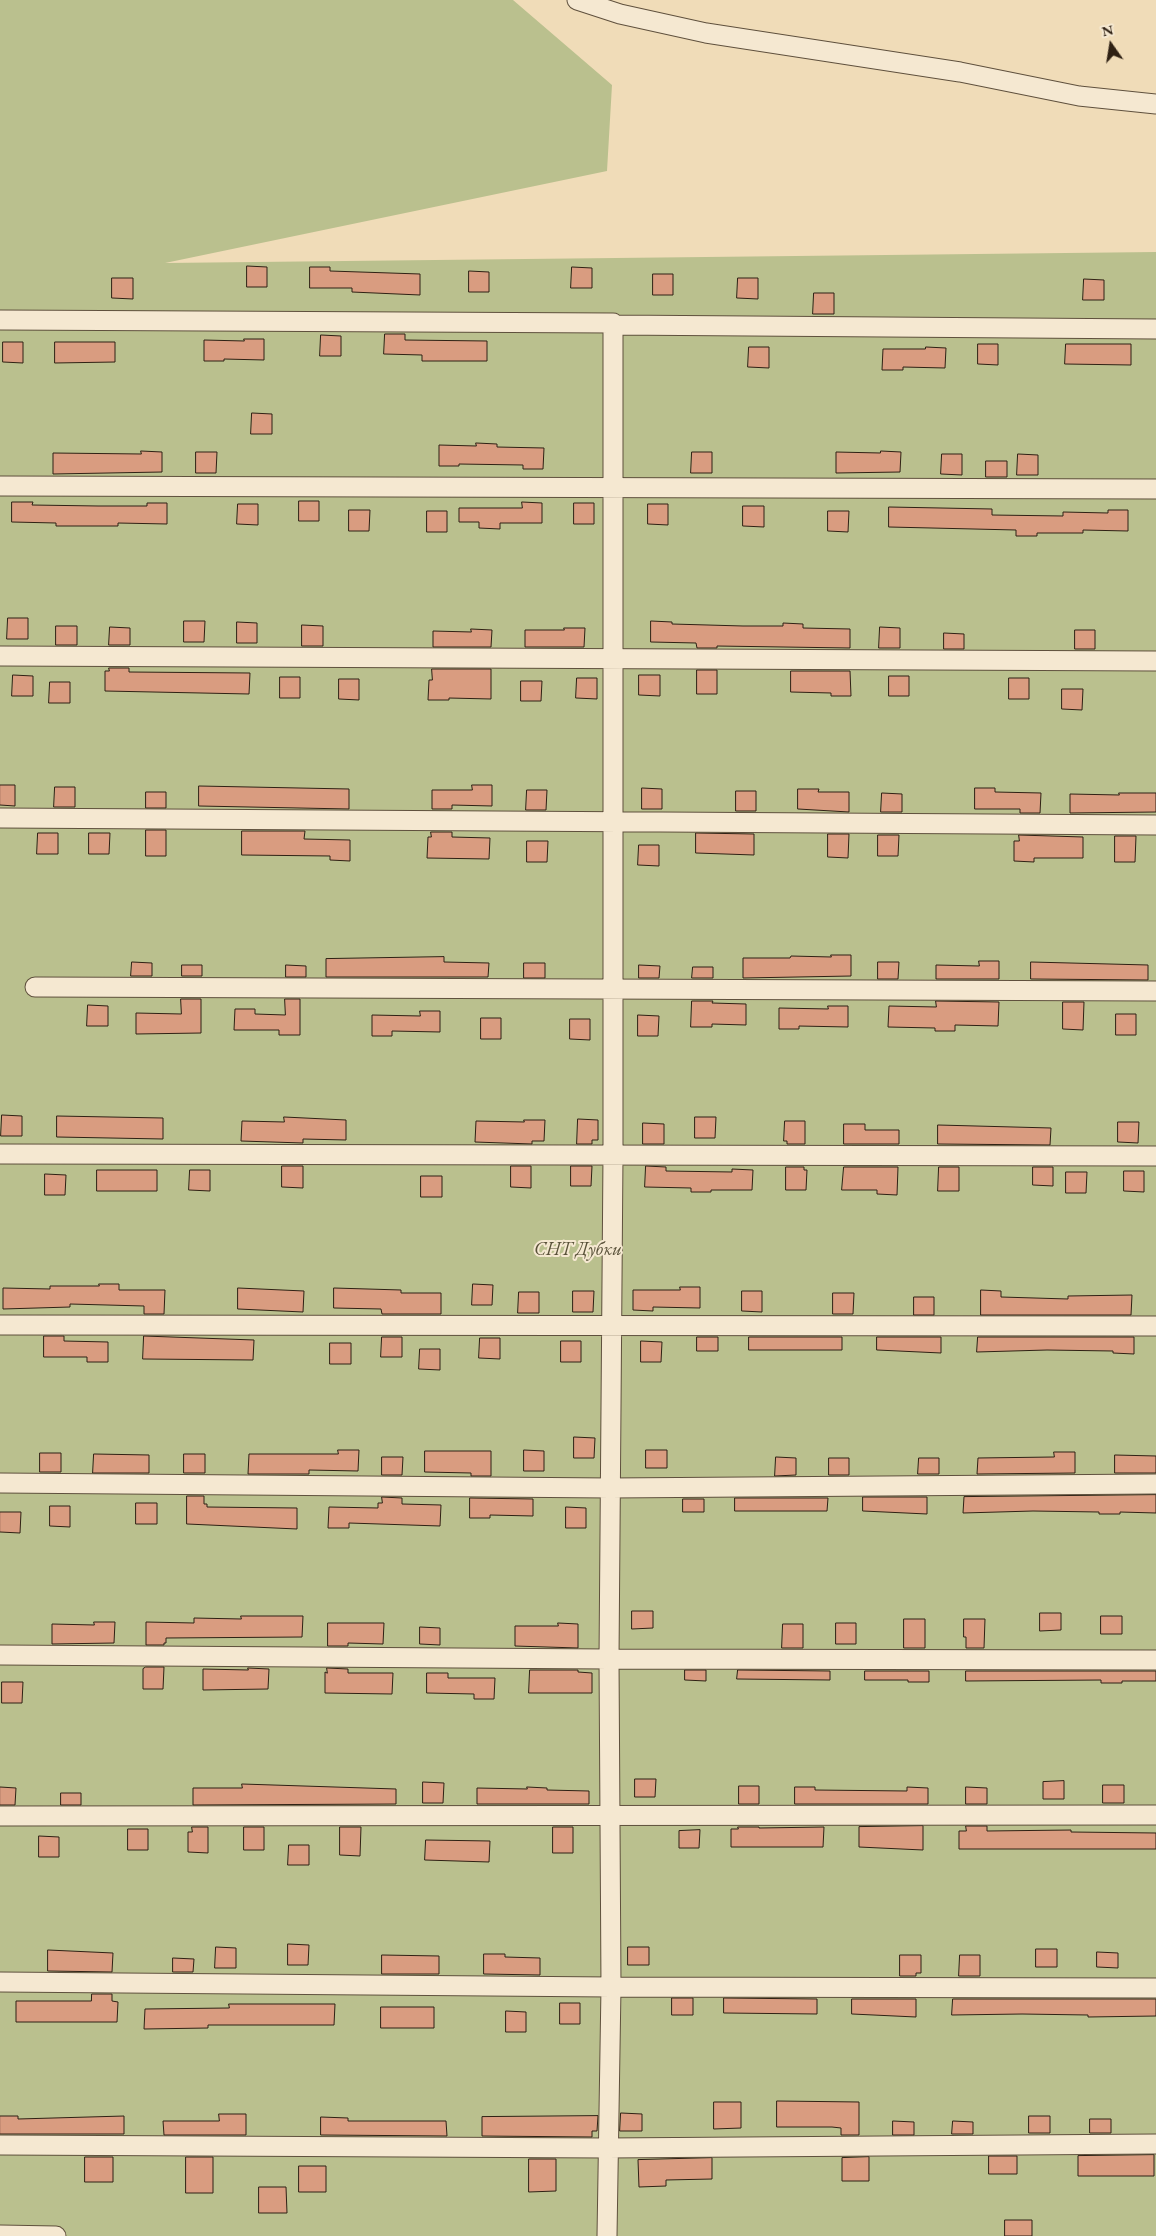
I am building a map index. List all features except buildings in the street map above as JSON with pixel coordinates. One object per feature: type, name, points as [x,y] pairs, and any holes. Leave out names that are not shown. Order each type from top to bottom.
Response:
[{"type":"street","points":[[577,0],[620,14],[706,33],[960,72],[1079,96],[1156,104]]},
{"type":"street","points":[[0,320],[613,323],[614,325],[1156,329]]},
{"type":"street","points":[[607,2236],[612,1815],[610,1488],[613,1155],[613,323]]},
{"type":"street","points":[[0,486],[614,486],[1156,489]]},
{"type":"street","points":[[0,656],[1156,661]]},
{"type":"street","points":[[0,818],[613,820],[1156,825]]},
{"type":"street","points":[[35,988],[613,988],[1156,991]]},
{"type":"street","points":[[0,1154],[1156,1156]]},
{"type":"street","points":[[0,1325],[1156,1326]]},
{"type":"street","points":[[0,1482],[610,1488],[1156,1484]]},
{"type":"street","points":[[0,1655],[1156,1660]]},
{"type":"street","points":[[0,1816],[1156,1815]]},
{"type":"street","points":[[0,1982],[611,1987],[1156,1988]]},
{"type":"street","points":[[0,2145],[607,2148],[1156,2144]]},
{"type":"street","points":[[0,2235],[56,2236]]},
{"type":"green space","name":"СНТ Дубки","points":[[0,0],[513,0],[612,85],[607,171],[165,263],[1156,252],[1156,2236],[0,2236]]}]
